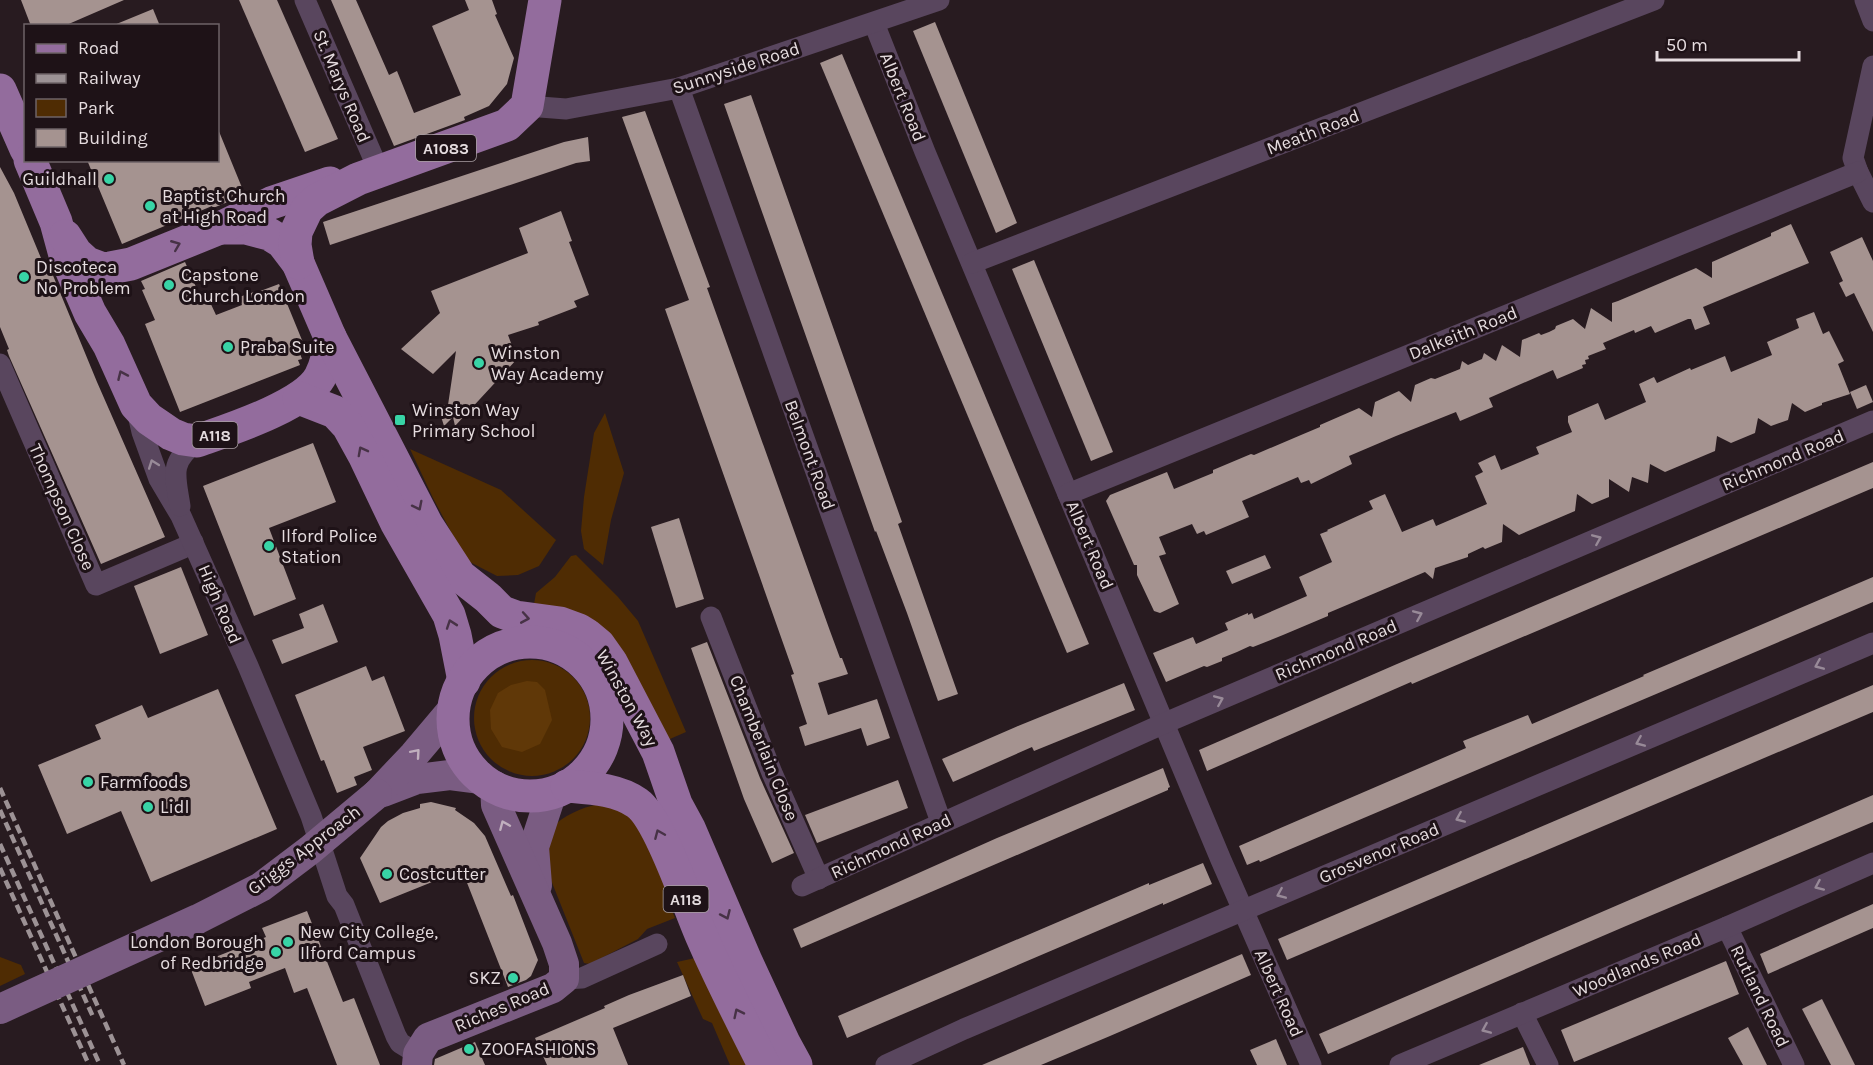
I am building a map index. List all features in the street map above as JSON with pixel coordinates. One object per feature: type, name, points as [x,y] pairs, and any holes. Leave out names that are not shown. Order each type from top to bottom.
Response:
[{"type":"main road","points":[[527,106],[545,0]]},
{"type":"main road","points":[[0,90],[24,144]]},
{"type":"main road","name":"A1083","points":[[298,263],[295,245],[296,232],[308,209],[317,200],[369,175],[507,125],[527,106]]},
{"type":"main road","name":"High Road","points":[[31,162],[56,222],[65,255],[90,313],[109,345],[136,405]]},
{"type":"main road","name":"A1083","points":[[220,228],[271,203],[332,182],[369,175]]},
{"type":"main road","name":"A118","points":[[56,222],[76,253],[87,264],[103,269],[131,264],[220,228],[246,228],[269,234],[282,242],[298,263],[326,328],[329,356],[319,379],[299,398],[267,414],[197,441],[171,434],[149,419],[136,405]]},
{"type":"main road","name":"High Road","points":[[109,345],[107,305],[110,291],[131,264]]},
{"type":"main road","name":"Winston Way","points":[[326,328],[427,525],[460,576],[502,612],[560,623],[588,635],[599,645],[611,662],[658,752],[676,804],[689,828],[783,1043],[796,1065]]},
{"type":"main road","points":[[299,398],[335,412],[348,426],[396,522],[449,615],[455,635],[458,695],[456,741],[466,762],[488,783],[513,794],[533,796],[560,789],[582,776],[594,762],[603,745],[607,727],[606,708],[601,688],[590,671],[575,657],[557,647],[537,642],[516,644],[496,651],[478,663],[458,695]]},
{"type":"main road","name":"A118","points":[[460,576],[484,621],[516,644]]},
{"type":"main road","name":"A118","points":[[606,708],[629,732],[676,804]]},
{"type":"main road","name":"A118","points":[[560,789],[598,789],[621,794],[639,803],[655,824],[708,950],[764,1065]]},
{"type":"street","name":"St. Marys Road","points":[[305,0],[369,175]]},
{"type":"street","name":"Sunnyside Road","points":[[527,106],[567,109],[679,88],[939,0]]},
{"type":"street","name":"Meath Road","points":[[972,263],[1654,0]]},
{"type":"street","points":[[1865,0],[1873,21]]},
{"type":"street","name":"Albert Road","points":[[874,23],[925,152],[1068,494],[1311,1065]]},
{"type":"street","points":[[1873,66],[1853,158],[1873,202]]},
{"type":"street","name":"Belmont Road","points":[[679,88],[941,822]]},
{"type":"street","name":"Dalkeith Road","points":[[1068,494],[1858,172]]},
{"type":"street","name":"Thompson Close","points":[[0,364],[96,585],[193,542]]},
{"type":"street","name":"High Road","points":[[136,405],[142,432],[159,479],[193,542],[311,816],[338,896],[344,905],[396,1036],[417,1059]]},
{"type":"street","name":"Richmond Road","points":[[811,882],[1165,723],[1873,421]]},
{"type":"street","name":"High Road","points":[[181,516],[175,471],[178,460],[185,450],[197,441]]},
{"type":"street","name":"Chamberlain Close","points":[[711,617],[772,773],[811,882]]},
{"type":"street","name":"Grosvenor Road","points":[[886,1065],[964,1029],[1873,643]]},
{"type":"street","name":"Griggs Approach","points":[[0,1009],[188,924],[261,887],[377,794],[458,695]]},
{"type":"street","name":"Griggs Approach","points":[[377,794],[417,779],[450,775],[488,783]]},
{"type":"street","name":"Riches Road","points":[[488,783],[513,847],[538,897],[564,964],[564,979]]},
{"type":"street","name":"Riches Road","points":[[538,897],[534,847],[560,789]]},
{"type":"street","name":"Woodlands Road","points":[[1400,1065],[1727,927],[1873,862]]},
{"type":"street","name":"Rutland Road","points":[[1727,927],[1794,1065]]},
{"type":"street","name":"Riches Road","points":[[417,1059],[428,1038],[553,988],[564,979],[582,978],[657,944]]},
{"type":"street","points":[[1522,1013],[1548,1065]]},
{"type":"green space","points":[[605,413],[624,473],[611,520],[603,565],[584,549],[581,531],[594,433]]},
{"type":"green space","points":[[410,449],[501,490],[556,540],[539,566],[518,575],[497,576],[466,560]]},
{"type":"green space","points":[[576,555],[618,597],[638,621],[686,732],[663,742],[637,694],[534,604],[536,593],[555,577],[571,556]]},
{"type":"green space","points":[[532,660],[554,664],[573,677],[586,696],[590,718],[586,740],[573,759],[554,772],[532,776],[510,772],[491,759],[478,740],[474,718],[478,696],[491,677],[510,664]]},
{"type":"green space","points":[[599,804],[608,805],[637,820],[670,899],[669,903],[675,918],[647,929],[638,939],[590,964],[584,963],[547,870],[551,828],[573,813]]},
{"type":"green space","points":[[0,957],[21,965],[25,974],[0,986]]},
{"type":"green space","points":[[695,958],[749,1065],[730,1065],[712,1023],[703,1019],[677,962]]},
{"type":"shaded area","points":[[527,681],[537,682],[545,690],[552,720],[540,744],[522,752],[502,747],[491,729],[490,710],[498,693],[511,685]]},
{"type":"building","points":[[21,0],[124,0],[69,24],[30,24]]},
{"type":"building","points":[[239,0],[277,0],[338,139],[305,152]]},
{"type":"building","points":[[331,0],[356,0],[389,75],[397,71],[414,113],[461,95],[432,26],[469,10],[465,0],[492,0],[497,14],[495,15],[514,58],[507,84],[489,106],[464,117],[465,120],[394,146]]},
{"type":"building","points":[[153,9],[159,24],[116,24]]},
{"type":"building","points":[[935,22],[1017,223],[996,233],[913,31]]},
{"type":"building","points":[[842,54],[1089,644],[1067,653],[820,63]]},
{"type":"building","points":[[751,95],[902,522],[898,524],[958,694],[938,701],[875,532],[724,104]]},
{"type":"building","points":[[645,111],[710,287],[707,288],[830,631],[848,674],[818,683],[828,715],[877,699],[890,738],[867,746],[861,728],[805,746],[799,727],[807,724],[791,675],[794,674],[665,309],[689,300],[622,117]]},
{"type":"building","points":[[219,131],[245,195],[213,208],[212,206],[122,244],[88,162],[219,162]]},
{"type":"building","points":[[588,137],[590,161],[576,163],[330,245],[323,222],[564,142]]},
{"type":"building","points":[[0,167],[14,193],[48,275],[52,273],[165,537],[101,564],[9,356],[7,350],[9,349],[0,327]]},
{"type":"building","points":[[561,211],[572,241],[569,242],[589,295],[574,301],[577,307],[538,322],[539,325],[508,335],[517,359],[455,426],[453,417],[444,426],[438,407],[448,405],[456,351],[433,374],[401,349],[440,313],[431,291],[528,253],[519,228]]},
{"type":"building","points":[[1791,224],[1809,263],[1703,307],[1710,324],[1695,330],[1691,319],[1688,319],[1655,333],[1651,326],[1635,333],[1634,330],[1603,343],[1606,349],[1588,356],[1589,359],[1585,360],[1586,364],[1582,365],[1583,368],[1557,379],[1553,370],[1489,398],[1493,407],[1460,421],[1456,412],[1349,456],[1352,464],[1311,484],[1309,480],[1301,483],[1298,477],[1242,501],[1249,517],[1206,535],[1204,531],[1197,534],[1192,524],[1159,537],[1166,554],[1159,556],[1179,604],[1160,613],[1154,611],[1137,575],[1137,565],[1134,565],[1106,501],[1110,495],[1167,472],[1174,489],[1359,408],[1372,417],[1375,402],[1399,391],[1411,402],[1415,385],[1460,369],[1462,361],[1468,365],[1482,359],[1484,353],[1496,361],[1502,345],[1520,357],[1522,340],[1539,333],[1541,335],[1549,332],[1556,326],[1573,319],[1585,329],[1591,308],[1612,322],[1612,303],[1696,268],[1712,278],[1712,262],[1771,236],[1771,233]]},
{"type":"building","points":[[1862,237],[1873,261],[1873,332],[1854,293],[1846,297],[1839,283],[1843,281],[1830,252]]},
{"type":"building","points":[[1034,260],[1113,452],[1091,461],[1012,269]]},
{"type":"building","name":"Praba Suite","points":[[185,262],[203,303],[209,300],[216,315],[242,305],[239,297],[279,284],[304,345],[298,348],[302,359],[298,360],[300,365],[180,412],[145,324],[155,320],[142,290],[145,289],[141,281]]},
{"type":"building","points":[[1814,312],[1823,334],[1829,331],[1844,361],[1838,364],[1850,394],[1822,403],[1805,412],[1792,403],[1788,420],[1771,426],[1758,418],[1755,433],[1731,443],[1717,436],[1715,451],[1665,472],[1650,464],[1648,483],[1632,477],[1629,492],[1609,479],[1609,497],[1592,504],[1577,494],[1575,511],[1519,535],[1503,524],[1502,542],[1485,549],[1483,547],[1468,554],[1468,557],[1435,568],[1433,579],[1425,572],[1328,613],[1328,616],[1166,682],[1153,653],[1193,637],[1196,644],[1228,630],[1225,623],[1248,613],[1248,615],[1252,613],[1254,619],[1307,596],[1299,577],[1332,562],[1320,534],[1373,509],[1369,501],[1385,494],[1402,532],[1433,519],[1436,526],[1487,504],[1475,476],[1483,472],[1478,463],[1495,455],[1501,470],[1539,454],[1536,447],[1572,432],[1568,416],[1598,403],[1605,420],[1646,402],[1639,384],[1654,377],[1657,383],[1725,356],[1731,372],[1772,355],[1767,342],[1799,328],[1796,319]]},
{"type":"building","points":[[1866,385],[1873,402],[1857,409],[1850,392]]},
{"type":"building","points":[[313,443],[336,502],[269,528],[296,599],[254,616],[203,486]]},
{"type":"building","points":[[1873,462],[1873,488],[1412,684],[1411,682],[1207,771],[1199,750]]},
{"type":"building","points":[[679,518],[704,599],[676,608],[651,527]]},
{"type":"building","points":[[1265,555],[1271,568],[1232,584],[1226,571]]},
{"type":"building","points":[[181,567],[208,635],[160,654],[134,586]]},
{"type":"building","points":[[1873,577],[1873,602],[1260,862],[1259,860],[1247,865],[1239,846],[1466,748],[1463,741],[1528,715],[1532,724]]},
{"type":"building","points":[[323,604],[338,642],[282,664],[272,640],[304,628],[299,614]]},
{"type":"building","points":[[707,642],[760,778],[794,853],[772,863],[744,799],[691,648]]},
{"type":"building","points":[[366,666],[372,681],[384,676],[405,731],[363,747],[372,770],[354,777],[357,785],[337,793],[324,760],[321,761],[295,695]]},
{"type":"building","points":[[1124,683],[1135,710],[1034,751],[1032,747],[953,782],[942,759]]},
{"type":"building","points":[[1873,685],[1873,712],[1287,960],[1278,939]]},
{"type":"building","points":[[218,689],[277,829],[151,882],[121,811],[67,834],[38,765],[101,739],[95,725],[142,705],[148,718]]},
{"type":"building","points":[[1163,768],[1170,787],[1168,790],[801,948],[793,929],[997,838]]},
{"type":"building","points":[[898,780],[908,808],[817,843],[805,815]]},
{"type":"building","points":[[1873,795],[1873,822],[1328,1054],[1319,1034]]},
{"type":"building","points":[[431,802],[456,808],[455,810],[474,823],[485,836],[511,896],[513,895],[538,960],[531,976],[526,980],[508,987],[462,870],[380,903],[360,858],[381,827],[388,821],[420,808],[420,804]]},
{"type":"building","points":[[1203,863],[1212,884],[847,1038],[838,1016],[1149,883],[1149,885]]},
{"type":"building","points":[[1873,904],[1873,928],[1768,974],[1760,954]]},
{"type":"building","name":"London Borough of Redbridge","points":[[307,911],[343,1002],[354,998],[380,1065],[337,1065],[307,988],[294,993],[285,968],[249,982],[251,988],[205,1006],[190,967],[266,937],[262,928]]},
{"type":"building","points":[[1242,954],[1251,975],[1110,1036],[1041,1065],[982,1065]]},
{"type":"building","points":[[1726,961],[1739,994],[1574,1062],[1561,1030]]},
{"type":"building","points":[[683,975],[691,996],[613,1028],[628,1065],[547,1065],[535,1038],[605,1008],[604,1006],[629,995]]},
{"type":"building","points":[[1822,999],[1855,1065],[1831,1065],[1802,1009]]},
{"type":"building","points":[[1748,1027],[1767,1065],[1743,1065],[1728,1038]]},
{"type":"building","points":[[1276,1039],[1287,1065],[1257,1065],[1250,1050]]},
{"type":"building","name":"ZOOFASHIONS","points":[[475,1042],[485,1065],[434,1065],[435,1059]]},
{"type":"building","points":[[1523,1047],[1530,1065],[1479,1065]]},
{"type":"railway","points":[[0,788],[124,1065]]},
{"type":"railway","points":[[0,810],[94,1019]]},
{"type":"railway","points":[[0,844],[100,1065]]},
{"type":"railway","points":[[0,868],[89,1065]]},
{"type":"place","name":"Guildhall","points":[[109,179]]},
{"type":"place","name":"Baptist Church at High Road","points":[[150,206]]},
{"type":"place","name":"Discoteca No Problem","points":[[24,277]]},
{"type":"place","name":"Capstone Church London","points":[[169,285]]},
{"type":"place","name":"Praba Suite","points":[[228,347]]},
{"type":"place","name":"Winston Way Academy","points":[[479,363]]},
{"type":"place","name":"Winston Way Primary School","points":[[400,420]]},
{"type":"place","name":"Ilford Police Station","points":[[269,546]]},
{"type":"place","name":"Farmfoods","points":[[88,782]]},
{"type":"place","name":"Lidl","points":[[148,807]]},
{"type":"place","name":"Costcutter","points":[[387,874]]},
{"type":"place","name":"New City College, Ilford Campus","points":[[288,942]]},
{"type":"place","name":"London Borough of Redbridge","points":[[276,952]]},
{"type":"place","name":"SKZ","points":[[513,978]]},
{"type":"place","name":"ZOOFASHIONS","points":[[469,1049]]}]
